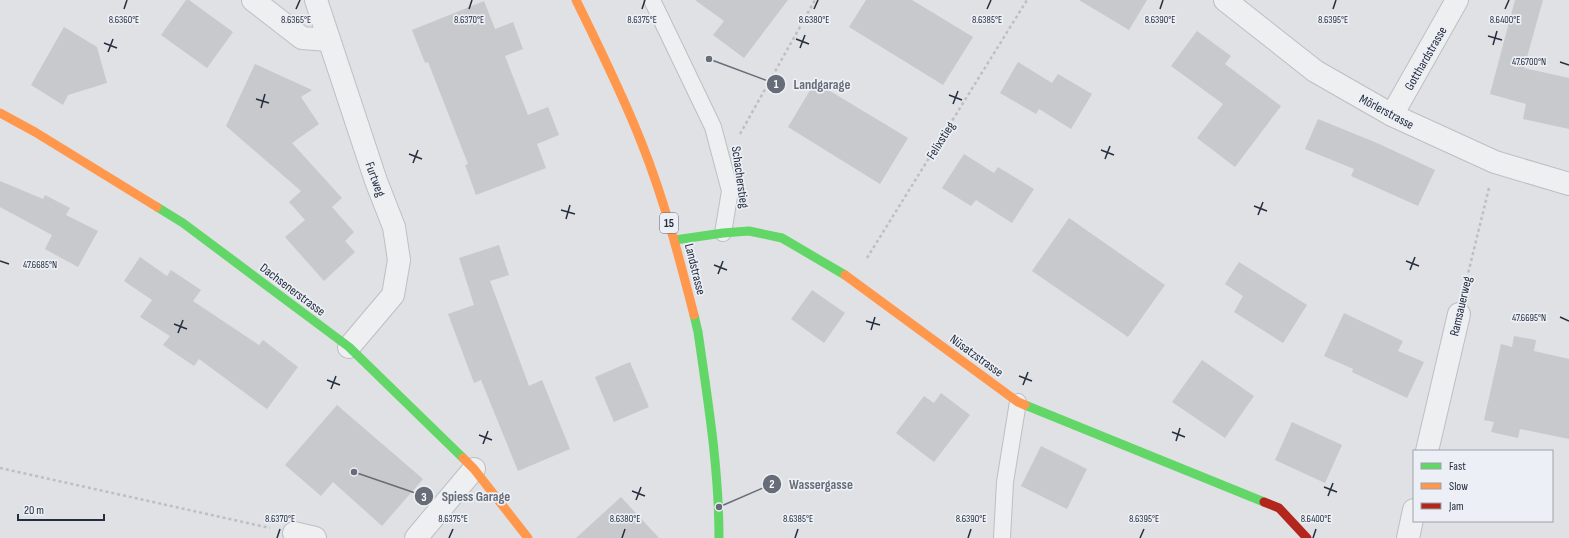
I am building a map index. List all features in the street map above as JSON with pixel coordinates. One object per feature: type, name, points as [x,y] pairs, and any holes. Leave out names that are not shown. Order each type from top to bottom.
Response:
[{"type":"street","points":[[253,0],[302,38],[329,40]]},
{"type":"street","name":"Furtweg","points":[[316,0],[376,181],[394,227],[400,260],[393,295],[348,347]]},
{"type":"street","name":"Landstrasse","points":[[576,0],[613,76],[642,144],[676,240],[699,339],[716,460],[719,538]]},
{"type":"street","name":"Mörlerstrasse","points":[[1224,0],[1316,71],[1392,115],[1495,162],[1569,184]]},
{"type":"street","name":"Gotthardstrasse","points":[[1392,115],[1458,0]]},
{"type":"street","name":"Dachsenerstrasse","points":[[0,113],[34,132],[183,223],[348,347],[474,469],[528,538]]},
{"type":"street","name":"Nüsatzstrasse","points":[[676,240],[749,231],[782,238],[853,280],[1018,402],[1279,508],[1307,538]]},
{"type":"street","name":"Ramsauerweg","points":[[1427,450],[1459,314]]},
{"type":"street","points":[[416,538],[474,469]]},
{"type":"street","points":[[1408,538],[1413,515]]},
{"type":"street","points":[[294,533],[315,538]]},
{"type":"lane","points":[[652,0],[713,127],[730,191],[723,233]]},
{"type":"lane","points":[[1002,538],[1005,482],[1018,402]]},
{"type":"path","name":"Schacherstieg","points":[[737,138],[815,0]]},
{"type":"path","name":"Felixstieg","points":[[853,280],[1027,0]]},
{"type":"path","name":"Ramsauerweg","points":[[1459,314],[1495,162]]},
{"type":"path","points":[[0,468],[294,533]]},
{"type":"building","points":[[186,0],[189,0],[233,32],[207,68],[161,35]]},
{"type":"building","points":[[695,0],[788,0],[744,58],[713,35],[724,21]]},
{"type":"building","points":[[866,0],[912,0],[973,37],[943,85],[849,27]]},
{"type":"building","points":[[1079,0],[1147,0],[1129,30]]},
{"type":"building","points":[[1515,0],[1543,0],[1524,68],[1569,78],[1569,129],[1523,119],[1526,104],[1490,94]]},
{"type":"building","points":[[484,1],[495,29],[513,22],[523,49],[505,56],[528,115],[548,107],[559,135],[537,144],[546,168],[476,195],[465,165],[468,164],[428,62],[425,63],[412,30]]},
{"type":"building","points":[[64,27],[97,47],[107,83],[68,95],[63,105],[31,85]]},
{"type":"building","points":[[1197,31],[1231,56],[1225,64],[1281,106],[1235,167],[1197,138],[1223,104],[1171,66]]},
{"type":"building","points":[[1018,62],[1052,83],[1058,74],[1092,94],[1071,129],[1039,109],[1036,114],[1000,93]]},
{"type":"building","points":[[255,64],[312,90],[301,97],[319,124],[292,143],[342,198],[332,207],[354,232],[345,241],[355,252],[324,281],[285,237],[305,220],[289,202],[301,191],[226,126]]},
{"type":"building","points":[[815,82],[908,138],[880,184],[788,127]]},
{"type":"building","points":[[1318,119],[1377,143],[1435,170],[1418,206],[1351,176],[1354,169],[1305,149]]},
{"type":"building","points":[[964,154],[994,173],[998,167],[1034,189],[1012,223],[976,200],[971,206],[942,188]]},
{"type":"building","points":[[0,181],[43,199],[45,195],[70,208],[66,215],[98,231],[78,267],[45,249],[52,235],[0,207]]},
{"type":"building","points":[[1069,218],[1165,285],[1128,337],[1032,271]]},
{"type":"building","points":[[499,245],[509,275],[490,281],[529,386],[542,380],[570,449],[518,471],[481,380],[474,383],[448,314],[474,305],[459,258]]},
{"type":"building","points":[[140,257],[167,276],[171,270],[201,290],[193,301],[259,345],[263,340],[298,367],[267,409],[199,359],[194,366],[163,345],[170,336],[140,317],[152,300],[124,281]]},
{"type":"building","points":[[1239,262],[1307,305],[1283,343],[1234,312],[1243,296],[1225,284]]},
{"type":"building","points":[[812,290],[845,313],[824,343],[791,319]]},
{"type":"building","points":[[1344,313],[1403,341],[1398,351],[1424,362],[1407,398],[1352,372],[1353,369],[1324,356]]},
{"type":"building","points":[[1514,336],[1536,340],[1534,351],[1569,359],[1569,439],[1520,429],[1518,438],[1491,432],[1494,422],[1484,420],[1501,344],[1512,347]]},
{"type":"building","points":[[1202,360],[1254,396],[1225,438],[1172,402]]},
{"type":"building","points":[[630,362],[649,407],[614,422],[595,377]]},
{"type":"building","points":[[941,393],[970,415],[934,462],[896,433],[924,396],[934,403]]},
{"type":"building","points":[[337,405],[423,479],[382,526],[333,482],[321,496],[285,465]]},
{"type":"building","points":[[1292,422],[1342,445],[1325,483],[1275,460]]},
{"type":"building","points":[[1041,446],[1087,469],[1067,509],[1021,486]]},
{"type":"building","points":[[621,497],[659,538],[576,538]]},
{"type":"traffic: fast","points":[[157,207],[183,223],[349,347],[463,458]]},
{"type":"traffic: fast","points":[[675,240],[749,231],[782,238],[845,275]]},
{"type":"traffic: fast","points":[[694,315],[706,384],[715,461],[719,512],[719,538]]},
{"type":"traffic: fast","points":[[1025,405],[1264,502]]},
{"type":"traffic: slow","points":[[576,0],[619,89],[650,165],[671,228],[694,315]]},
{"type":"traffic: slow","points":[[0,113],[35,132],[157,207]]},
{"type":"traffic: slow","points":[[845,275],[1018,402],[1025,405]]},
{"type":"traffic: slow","points":[[463,458],[474,469],[528,538]]},
{"type":"traffic: jam","points":[[1264,502],[1279,508],[1307,538]]},
{"type":"place","name":"Landgarage","points":[[709,59]]},
{"type":"place","name":"Spiess Garage","points":[[354,472]]},
{"type":"place","name":"Wassergasse","points":[[719,507]]}]
